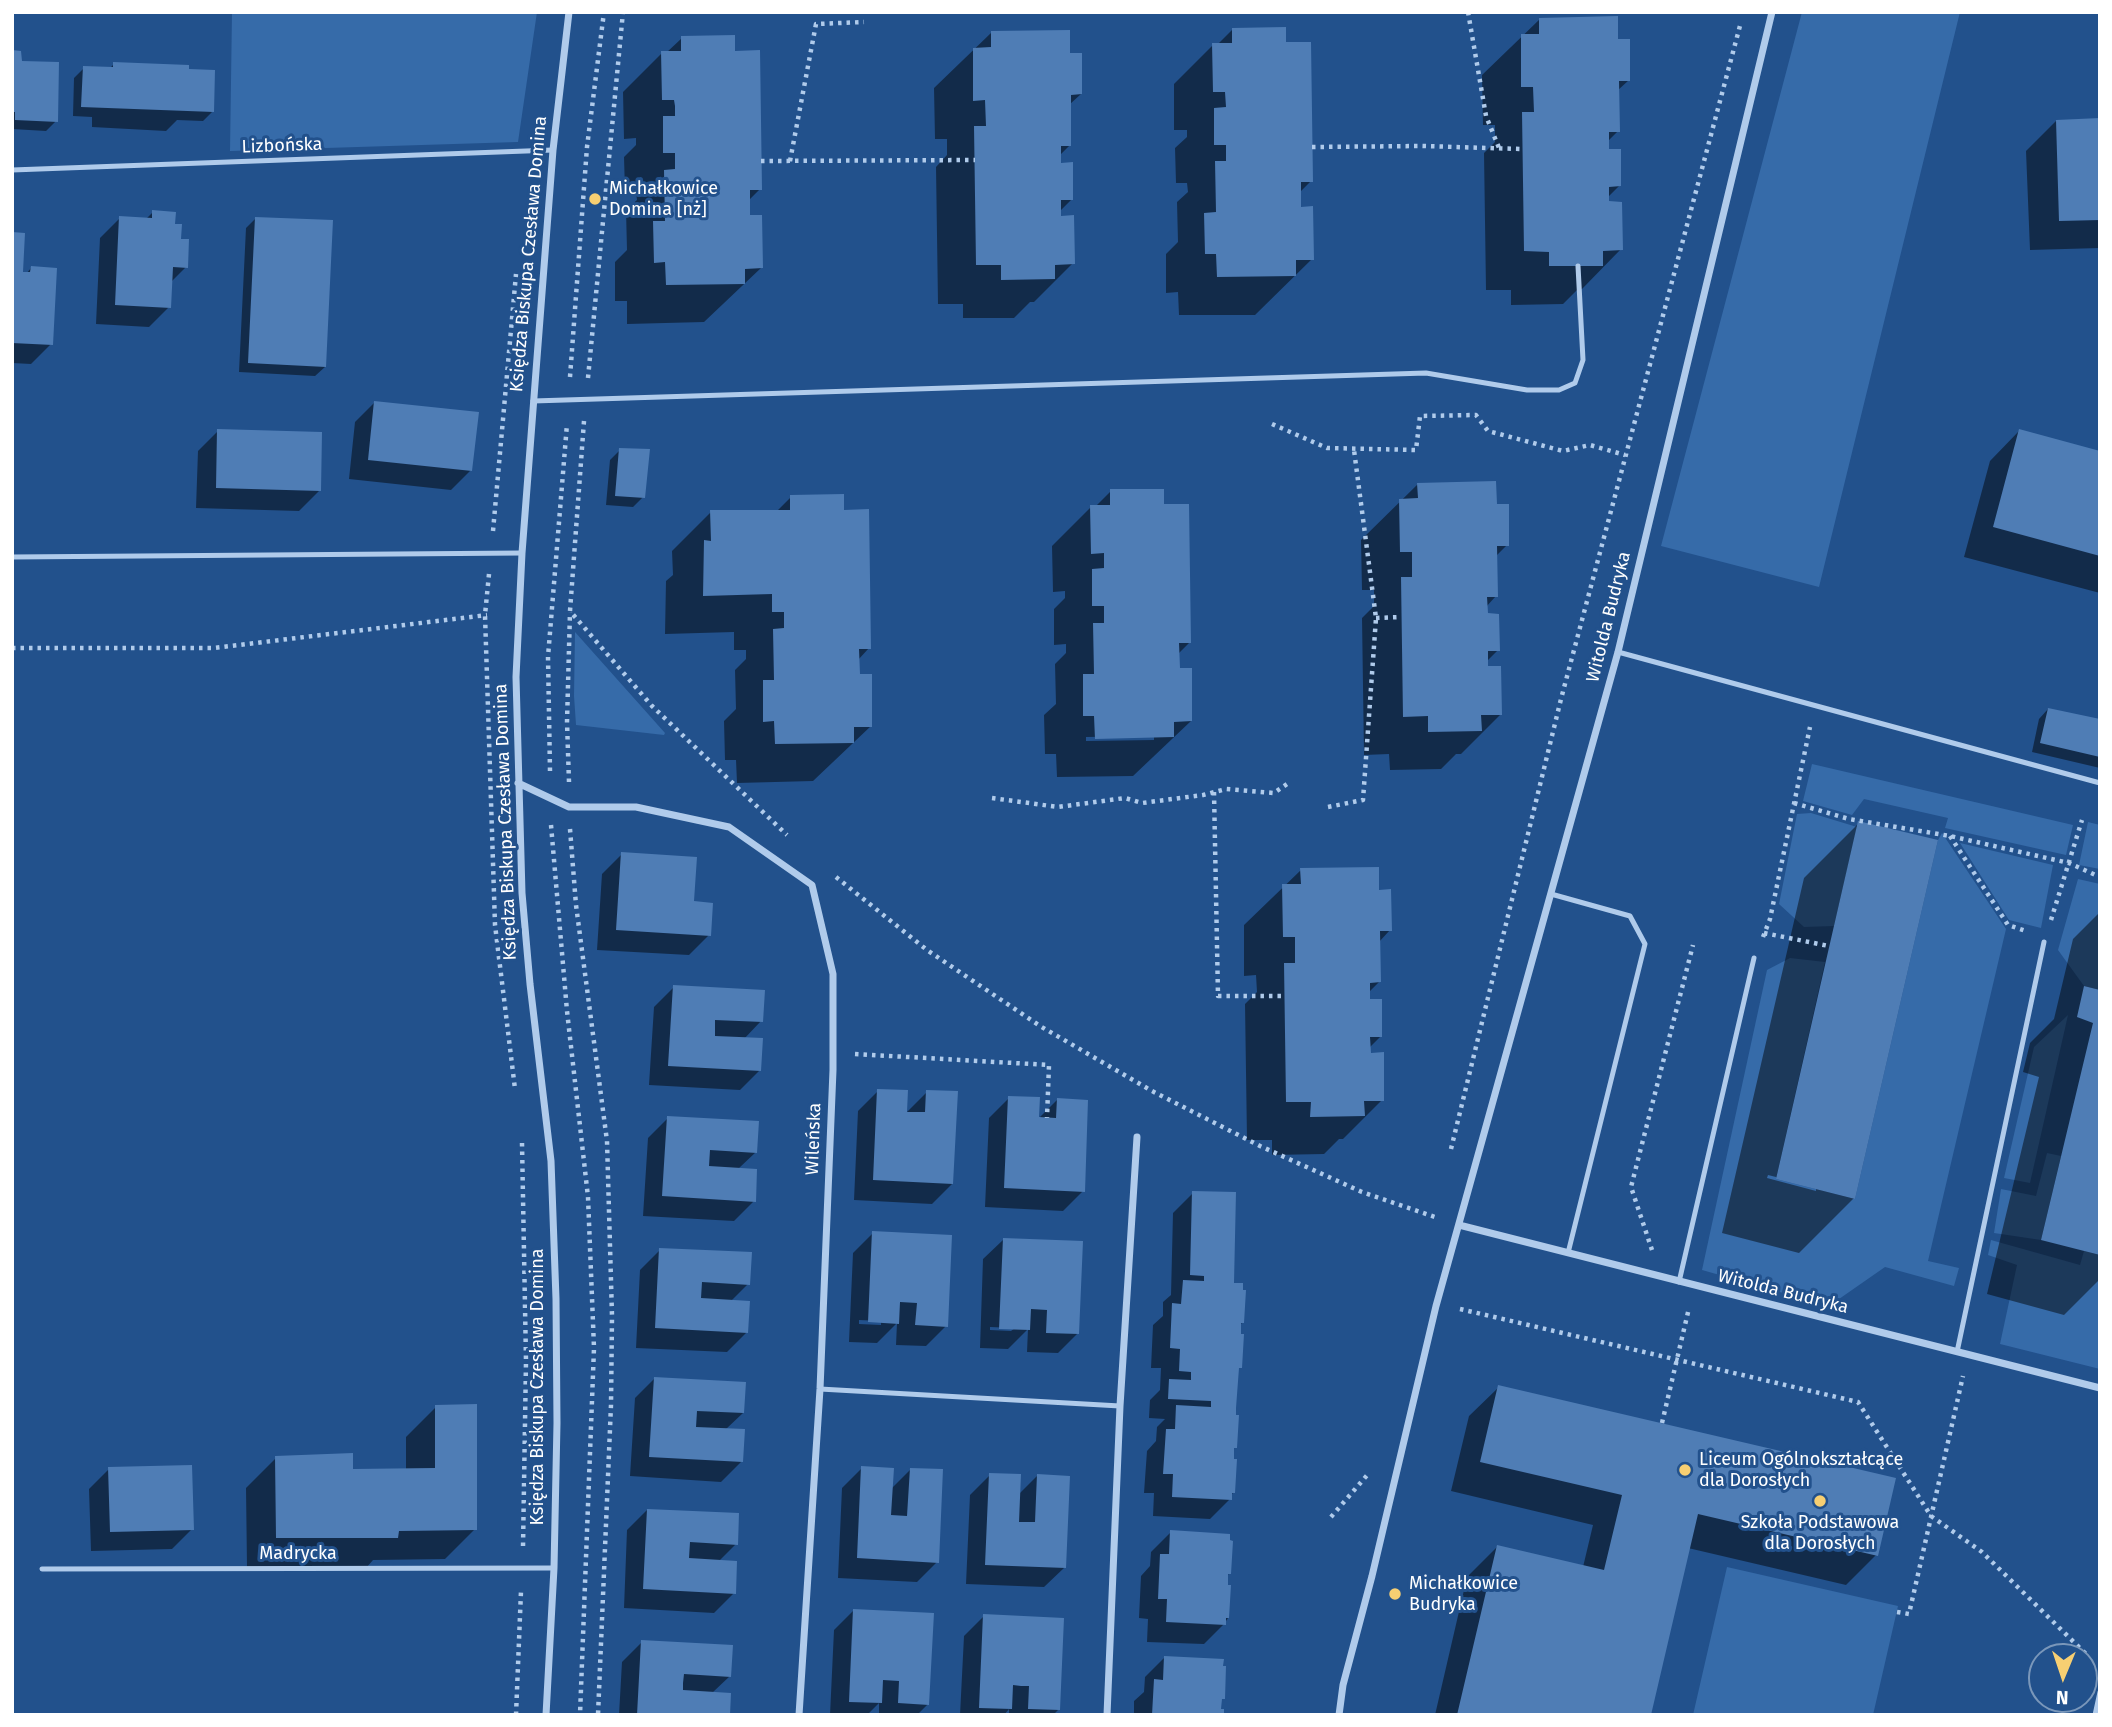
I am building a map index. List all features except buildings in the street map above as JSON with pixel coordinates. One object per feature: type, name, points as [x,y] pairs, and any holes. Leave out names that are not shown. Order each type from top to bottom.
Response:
[{"type":"street","name":"Księdza Biskupa Czesława Domina","points":[[546,1715],[554,1568],[557,1409],[551,1161],[522,893],[516,677],[522,553],[553,150],[569,12]]},
{"type":"street","name":"Witolda Budryka","points":[[1339,1715],[1343,1685],[1372,1576],[1436,1306],[1618,652],[1772,12]]},
{"type":"street","name":"Wileńska","points":[[518,783],[569,807],[636,807],[729,827],[812,885],[833,974],[833,1053],[820,1389],[799,1715]]},
{"type":"street","points":[[1107,1715],[1120,1406],[1136,1137]]},
{"type":"street","name":"Witolda Budryka","points":[[1459,1226],[2100,1388]]},
{"type":"lane","name":"Lizbońska","points":[[12,170],[553,150]]},
{"type":"lane","points":[[533,401],[1426,373],[1527,390],[1559,390],[1575,383],[1583,360],[1578,266]]},
{"type":"lane","points":[[12,557],[522,553]]},
{"type":"lane","points":[[1618,652],[2100,783]]},
{"type":"lane","points":[[1551,894],[1630,916],[1645,944],[1567,1253]]},
{"type":"lane","points":[[1957,1352],[2044,942]]},
{"type":"lane","points":[[1679,1282],[1754,958]]},
{"type":"lane","points":[[820,1389],[1120,1406]]},
{"type":"lane","name":"Madrycka","points":[[42,1569],[554,1568]]},
{"type":"lane","points":[[2095,1715],[2100,1692]]},
{"type":"path","points":[[580,1715],[594,1348],[588,1197],[552,862],[548,657],[587,147],[604,12]]},
{"type":"path","points":[[598,1715],[611,1405],[612,1316],[607,1141],[576,905],[569,807],[567,722],[570,611],[586,399],[623,12]]},
{"type":"path","points":[[1468,12],[1486,117],[1499,148]]},
{"type":"path","points":[[1451,1150],[1561,699],[1744,12]]},
{"type":"path","points":[[790,161],[816,24],[864,22]]},
{"type":"path","points":[[1312,147],[1523,149]]},
{"type":"path","points":[[761,161],[975,160]]},
{"type":"path","points":[[1272,424],[1327,448],[1416,450],[1420,416],[1476,415],[1488,431],[1563,451],[1590,445],[1625,455]]},
{"type":"path","points":[[1328,807],[1363,800],[1377,618],[1354,450]]},
{"type":"path","points":[[12,648],[214,648],[519,610]]},
{"type":"path","points":[[570,611],[652,706],[795,842]]},
{"type":"path","points":[[1377,618],[1401,617]]},
{"type":"path","points":[[1754,958],[1770,919],[1815,705]]},
{"type":"path","points":[[992,797],[1058,807],[1125,798],[1142,803],[1226,789],[1274,793],[1290,782]]},
{"type":"path","points":[[1214,792],[1218,996],[1284,996]]},
{"type":"path","points":[[1794,803],[1849,819],[1950,836],[2069,863],[2100,877]]},
{"type":"path","points":[[1950,836],[2008,925],[2036,935],[2044,942],[2082,820]]},
{"type":"path","points":[[835,877],[927,950],[1040,1026],[1152,1091],[1261,1146],[1363,1192],[1435,1217]]},
{"type":"path","points":[[1764,933],[1829,946]]},
{"type":"path","points":[[1655,1261],[1631,1187],[1693,945]]},
{"type":"path","points":[[833,1053],[1049,1065],[1047,1118]]},
{"type":"path","points":[[1662,1423],[1689,1307]]},
{"type":"path","points":[[1460,1310],[1858,1402],[1931,1516],[1982,1552],[2087,1655],[2100,1684]]},
{"type":"path","points":[[1897,1612],[1909,1614],[1964,1372]]},
{"type":"shaded area","points":[[232,12],[537,12],[518,142],[230,151]]},
{"type":"shaded area","points":[[1802,12],[1960,12],[1819,587],[1661,546]]},
{"type":"shaded area","points":[[575,632],[665,733],[664,735],[576,725]]},
{"type":"shaded area","points":[[1812,764],[2073,825],[2066,855],[1945,828],[1948,818],[1864,799],[1852,815],[1803,801]]},
{"type":"shaded area","points":[[1811,813],[1857,827],[1834,926],[1804,927],[1779,904],[1797,814]]},
{"type":"shaded area","points":[[2088,822],[2100,825],[2100,869],[2079,865]]},
{"type":"shaded area","points":[[1942,833],[2006,929],[1928,1261],[1959,1268],[1954,1286],[1885,1267],[1829,1306],[1702,1270],[1767,970],[1790,958],[1825,962],[1776,1179],[1855,1199],[1938,840]]},
{"type":"shaded area","points":[[1960,843],[2053,865],[2041,928],[2009,920]]},
{"type":"shaded area","points":[[2078,879],[2100,884],[2100,990],[2084,986],[2058,950]]},
{"type":"shaded area","points":[[2068,1015],[2030,1183],[2004,1178],[2034,1047]]},
{"type":"shaded area","points":[[2047,1153],[2061,1156],[2041,1240],[1994,1233],[2001,1189],[2036,1196]]},
{"type":"shaded area","points":[[1991,1240],[2080,1265],[2084,1251],[2100,1255],[2100,1369],[2000,1344],[2017,1265],[1988,1255]]},
{"type":"shaded area","points":[[1727,1567],[1898,1606],[1873,1715],[1693,1715]]},
{"type":"place","name":"Michałkowice Domina [nż]","points":[[595,199]]},
{"type":"place","name":"Liceum Ogólnokształcące dla Dorosłych","points":[[1685,1470]]},
{"type":"place","name":"Szkoła Podstawowa dla Dorosłych","points":[[1820,1501]]},
{"type":"place","name":"Michałkowice Budryka","points":[[1395,1594]]}]
